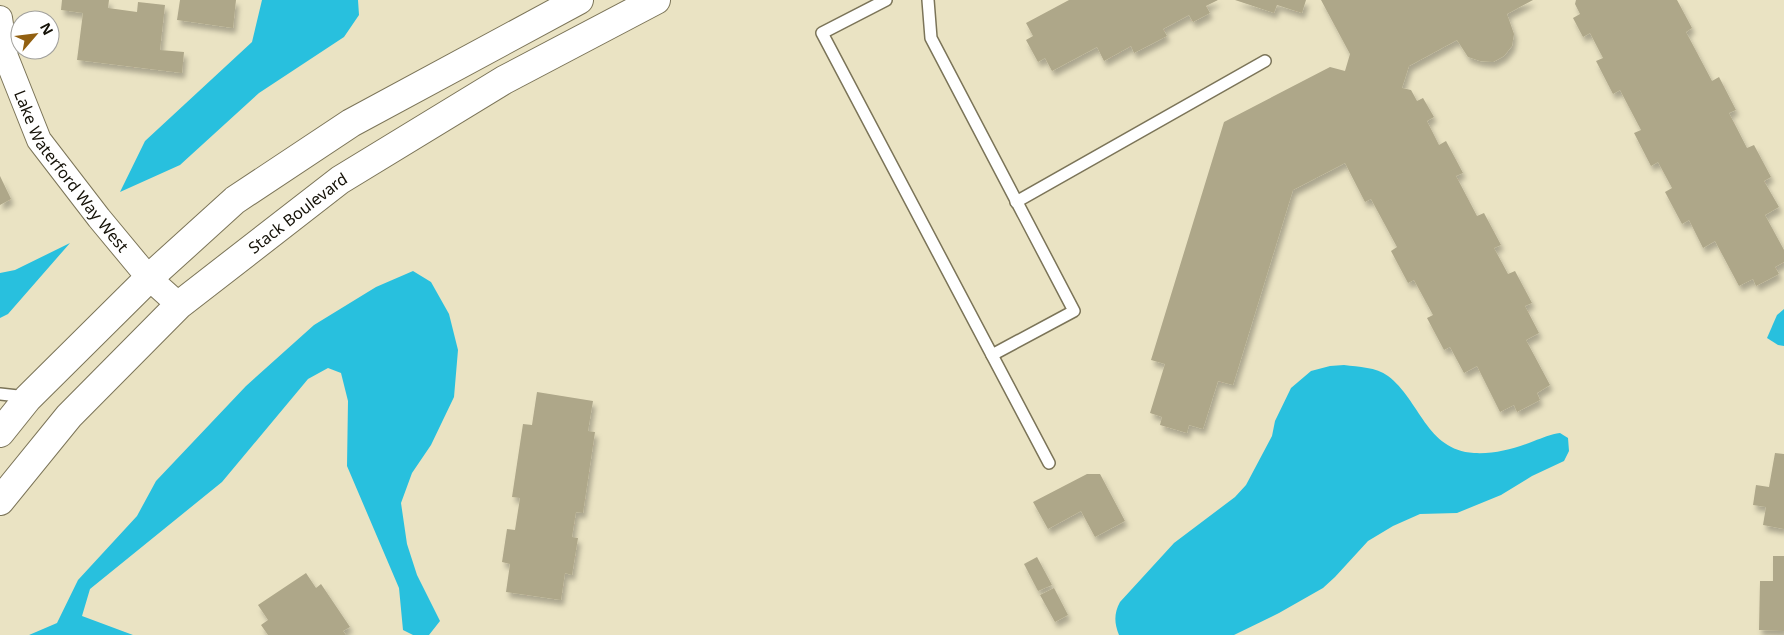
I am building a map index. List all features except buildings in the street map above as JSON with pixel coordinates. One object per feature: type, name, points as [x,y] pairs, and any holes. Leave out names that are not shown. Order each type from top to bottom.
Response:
[{"type":"street","points":[[0,433],[28,398],[149,278],[235,200],[343,128],[580,0]]},
{"type":"street","name":"Stack Boulevard","points":[[0,502],[69,416],[179,305],[340,180],[504,80],[656,0]]},
{"type":"street","name":"Lake Waterford Way West","points":[[0,18],[6,57],[39,140],[99,218],[149,278],[179,305]]},
{"type":"lane","points":[[886,0],[822,33],[1050,463]]},
{"type":"lane","points":[[928,0],[931,38],[1074,311],[992,354]]},
{"type":"lane","points":[[1016,202],[1265,61]]},
{"type":"lane","points":[[0,394],[28,398]]},
{"type":"water","points":[[262,0],[358,0],[359,15],[344,37],[259,93],[180,165],[120,192],[145,141],[252,42]]},
{"type":"water","points":[[70,243],[8,314],[0,318],[0,273],[15,270]]},
{"type":"water","points":[[413,271],[431,282],[449,314],[458,350],[454,397],[431,445],[412,473],[401,503],[407,544],[417,575],[440,621],[429,635],[413,635],[403,630],[399,588],[347,466],[348,401],[341,373],[328,368],[308,379],[222,482],[90,589],[82,616],[133,635],[29,635],[57,623],[78,580],[137,516],[156,481],[246,386],[314,325],[376,287]]},
{"type":"water","points":[[1784,309],[1784,346],[1778,345],[1767,338],[1777,315]]},
{"type":"water","points":[[1344,365],[1373,369],[1388,376],[1399,386],[1434,434],[1458,450],[1474,453],[1497,452],[1560,433],[1568,438],[1569,451],[1564,461],[1532,476],[1501,495],[1457,513],[1420,514],[1393,526],[1368,541],[1323,588],[1279,613],[1234,635],[1119,635],[1115,618],[1120,602],[1174,543],[1235,497],[1246,485],[1272,436],[1275,421],[1291,388],[1311,371],[1330,366]]}]
